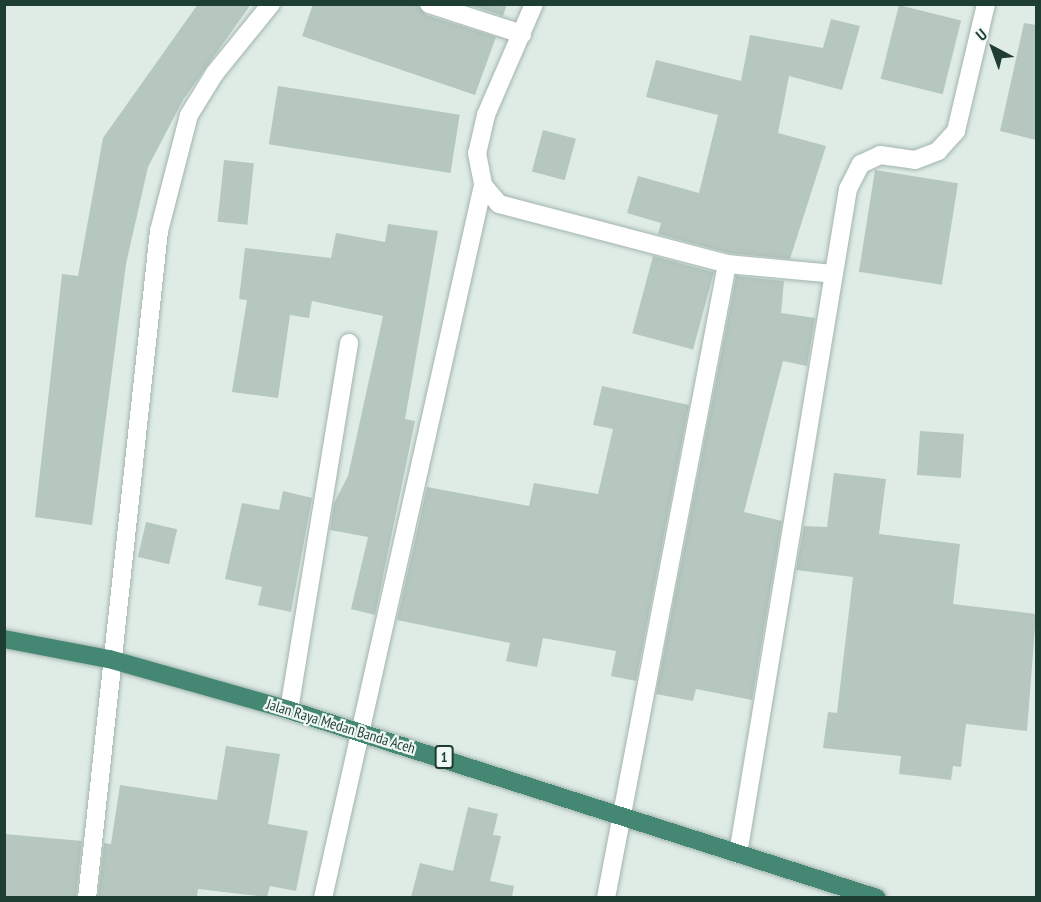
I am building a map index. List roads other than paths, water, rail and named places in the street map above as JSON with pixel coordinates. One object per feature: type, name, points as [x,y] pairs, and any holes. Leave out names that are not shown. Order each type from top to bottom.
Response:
[{"type":"highway","name":"Jalan Raya Medan Banda Aceh","points":[[4,639],[109,659],[289,710],[877,897]]},
{"type":"street","points":[[87,897],[109,659],[156,254],[173,168],[189,115],[215,73],[271,4]]},
{"type":"street","points":[[429,4],[522,34]]},
{"type":"street","points":[[323,897],[483,185],[477,153],[486,115],[534,4]]},
{"type":"street","points":[[738,854],[848,189],[861,164],[880,155],[915,160],[938,151],[956,131],[986,4]]},
{"type":"street","points":[[483,185],[499,204],[727,264],[834,274]]},
{"type":"street","points":[[606,897],[727,264]]},
{"type":"street","points":[[289,710],[350,343]]}]
